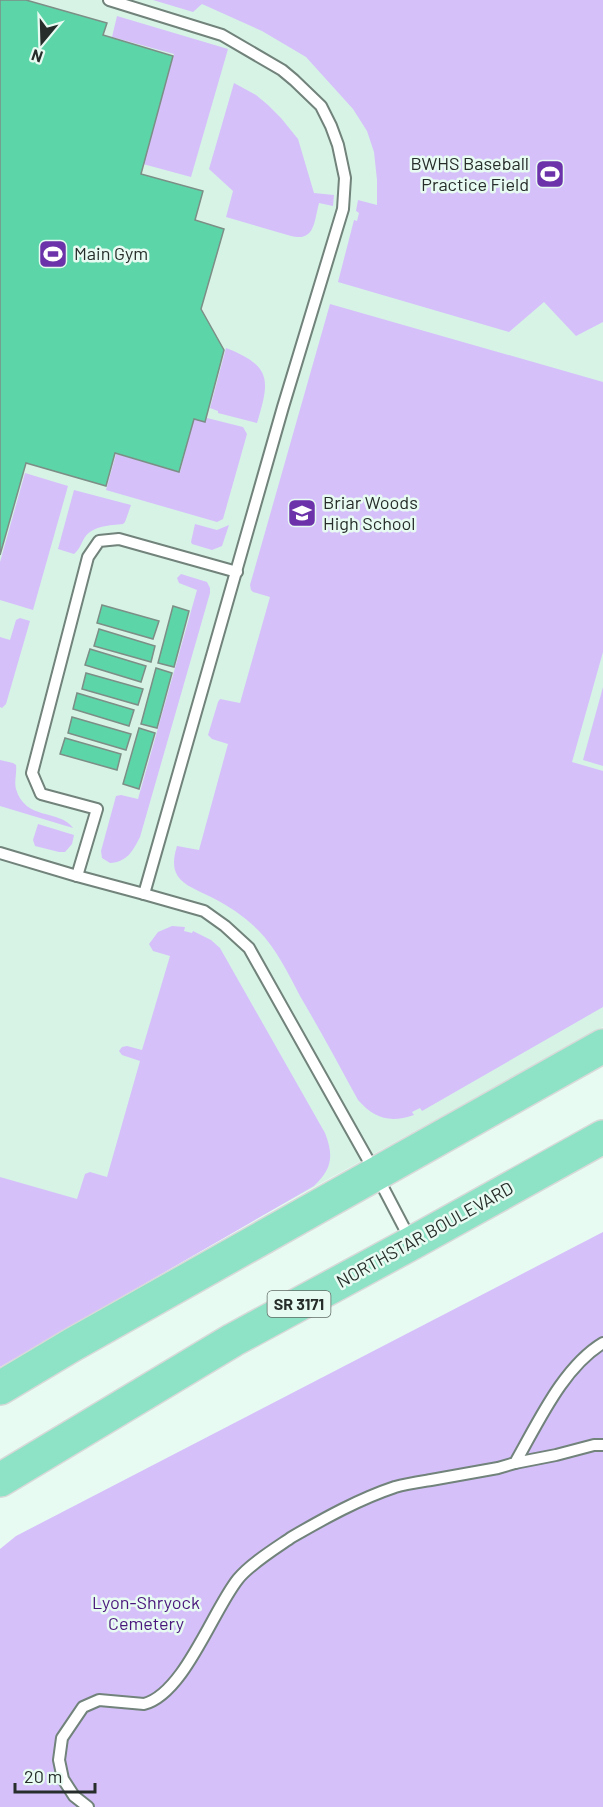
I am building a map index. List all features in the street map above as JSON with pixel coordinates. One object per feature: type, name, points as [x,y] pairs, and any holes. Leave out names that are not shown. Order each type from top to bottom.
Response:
[{"type":"main road","points":[[0,1388],[72,1345],[603,1046]]},
{"type":"main road","name":"NORTHSTAR BOULEVARD","points":[[0,1480],[233,1340],[603,1137]]},
{"type":"lane","points":[[109,0],[222,35],[282,70],[321,106],[338,145],[345,178],[343,209],[144,894]]},
{"type":"lane","points":[[77,876],[97,809],[41,794],[32,773],[88,557],[99,541],[118,539],[237,572]]},
{"type":"lane","points":[[0,853],[204,911],[249,948],[376,1174],[412,1243]]},
{"type":"lane","points":[[515,1463],[560,1386],[591,1350],[603,1342]]},
{"type":"lane","points":[[88,1807],[74,1796],[63,1779],[58,1760],[62,1738],[83,1707],[99,1700],[144,1704],[162,1695],[184,1667],[239,1578],[272,1550],[323,1519],[397,1486],[498,1468],[594,1445],[603,1445]]},
{"type":"shaded area","name":"Briar Woods High School","points":[[0,0],[603,0],[603,1027],[251,1222],[0,1366]]},
{"type":"green space","points":[[153,0],[603,0],[603,322],[576,336],[544,302],[509,332],[338,282],[354,220],[357,221],[359,213],[356,211],[358,200],[377,205],[374,152],[367,131],[353,109],[306,57],[262,31],[202,4],[193,12]]},
{"type":"green space","points":[[117,16],[228,49],[191,177],[143,164],[174,54],[112,37]]},
{"type":"green space","points":[[234,83],[256,95],[268,105],[298,139],[314,193],[334,195],[333,206],[319,203],[312,229],[305,236],[291,236],[226,217],[233,191],[209,169]]},
{"type":"green space","points":[[330,304],[603,382],[603,652],[572,762],[603,771],[603,1007],[422,1111],[420,1108],[412,1112],[414,1115],[398,1119],[383,1118],[358,1100],[281,961],[258,930],[231,908],[187,885],[181,880],[174,867],[177,846],[199,850],[228,744],[212,739],[208,735],[220,699],[240,703],[270,597],[253,592],[250,585]]},
{"type":"green space","points":[[226,348],[252,361],[264,376],[264,396],[257,423],[218,413],[210,408]]},
{"type":"green space","points":[[207,418],[243,427],[247,434],[223,519],[217,522],[106,490],[116,454],[180,472],[194,419],[205,422]]},
{"type":"green space","points":[[25,473],[68,486],[33,610],[0,600],[0,562]]},
{"type":"green space","points":[[74,490],[131,505],[123,524],[92,530],[74,554],[58,549]]},
{"type":"green space","points":[[195,524],[217,530],[229,525],[222,546],[212,550],[192,544]]},
{"type":"green space","points":[[181,574],[207,582],[210,593],[140,837],[125,858],[110,863],[102,858],[101,851],[116,796],[138,799],[197,590],[179,583],[177,578]]},
{"type":"green space","points":[[20,618],[30,621],[6,704],[2,708],[0,707],[0,637],[10,640],[16,620]]},
{"type":"green space","points":[[603,687],[603,766],[583,760]]},
{"type":"green space","points":[[0,760],[16,765],[16,789],[20,799],[27,806],[60,818],[73,828],[0,806]]},
{"type":"green space","points":[[38,824],[74,835],[72,844],[65,852],[35,846],[33,840]]},
{"type":"green space","points":[[172,926],[185,927],[184,931],[192,933],[193,931],[211,940],[220,948],[325,1133],[330,1149],[328,1168],[314,1186],[0,1367],[0,1177],[77,1199],[85,1174],[90,1172],[107,1177],[140,1061],[122,1055],[119,1051],[122,1047],[127,1046],[142,1050],[170,956],[153,951],[149,944],[158,932]]},
{"type":"green space","name":"Lyon-Shryock Cemetery","points":[[603,1232],[603,1807],[0,1807],[0,1549],[16,1536]]},
{"type":"building","points":[[0,0],[26,0],[107,23],[103,35],[173,56],[141,174],[203,191],[195,220],[224,229],[201,309],[224,350],[205,422],[194,419],[179,472],[115,453],[106,486],[26,463],[0,555]]},
{"type":"building","points":[[102,605],[159,621],[153,639],[97,623]]},
{"type":"building","points":[[173,606],[189,611],[174,667],[158,663]]},
{"type":"building","points":[[99,629],[155,646],[151,662],[94,646]]},
{"type":"building","points":[[90,649],[146,666],[141,682],[85,665]]},
{"type":"building","points":[[156,668],[172,673],[157,728],[141,724]]},
{"type":"building","points":[[86,673],[143,689],[138,705],[82,689]]},
{"type":"building","points":[[77,693],[134,710],[129,726],[73,709]]},
{"type":"building","points":[[72,717],[131,734],[126,750],[68,733]]},
{"type":"building","points":[[139,728],[155,733],[139,789],[123,784]]},
{"type":"building","points":[[65,738],[121,754],[117,770],[60,754]]},
{"type":"place","name":"BWHS Baseball Practice Field","points":[[550,174]]},
{"type":"place","name":"Main Gym","points":[[53,254]]},
{"type":"place","name":"Briar Woods High School","points":[[302,513]]}]
